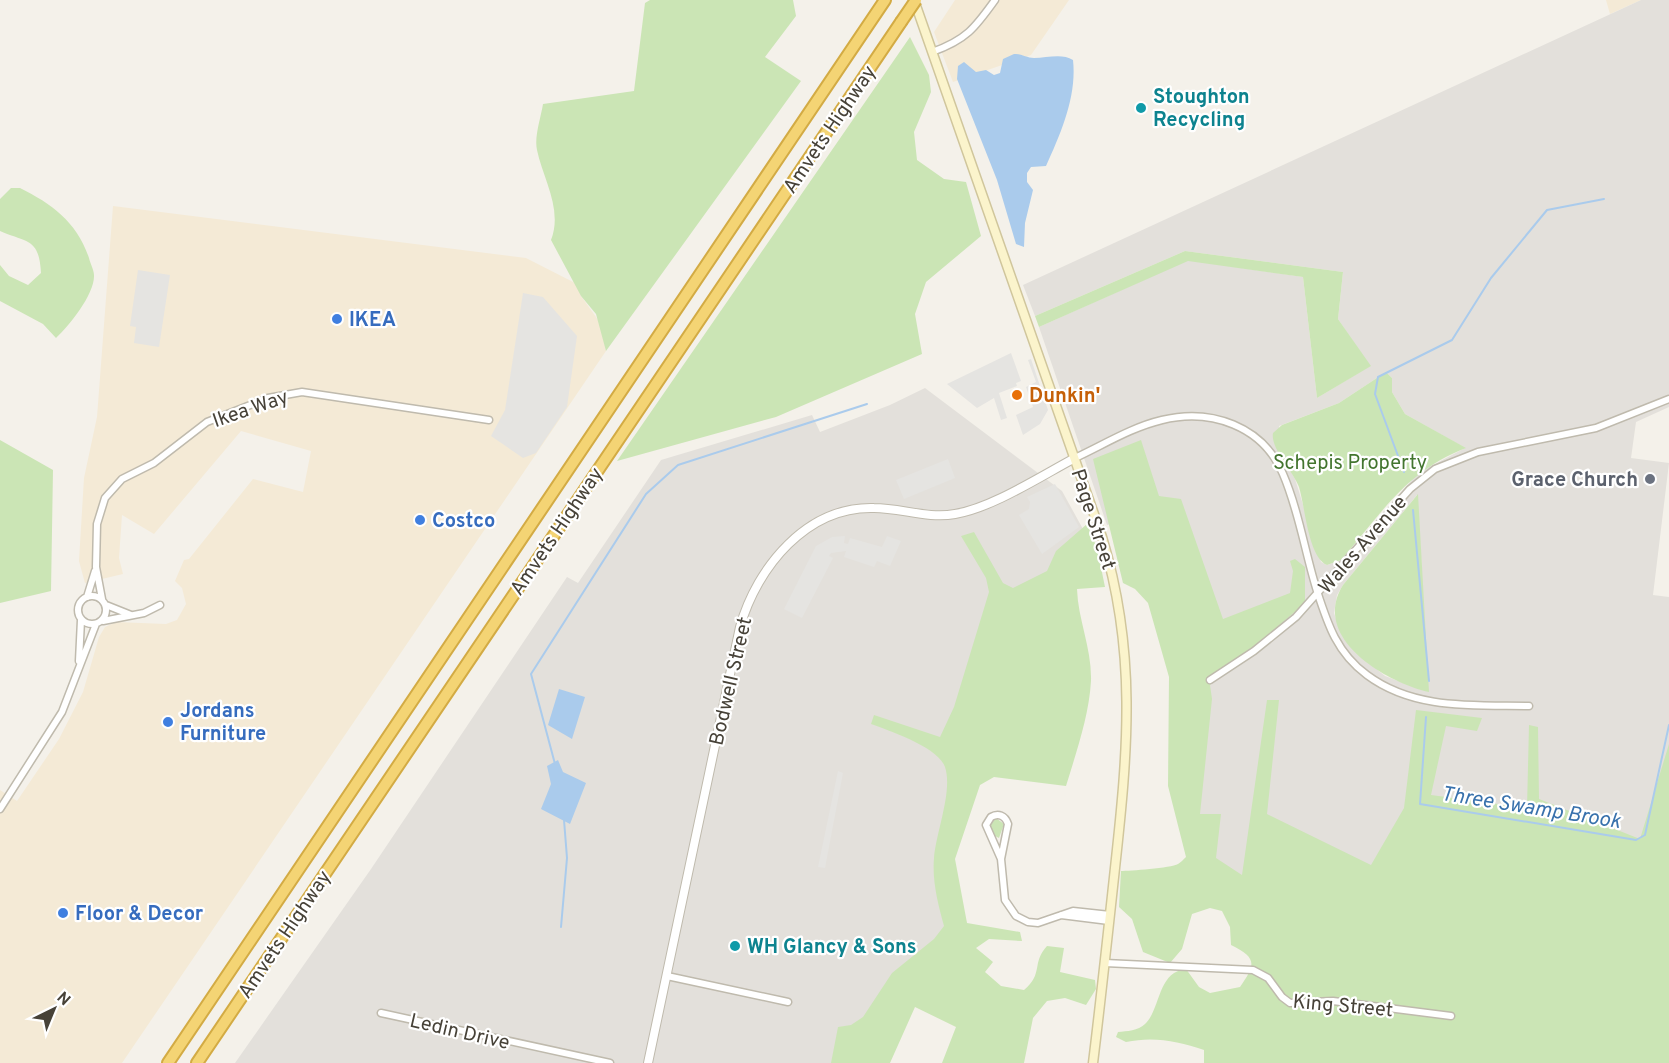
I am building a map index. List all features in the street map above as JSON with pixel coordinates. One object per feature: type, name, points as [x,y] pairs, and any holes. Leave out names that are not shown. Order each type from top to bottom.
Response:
[{"type":"highway","name":"Amvets Highway","points":[[168,1063],[885,0]]},
{"type":"highway","name":"Amvets Highway","points":[[197,1063],[915,0]]},
{"type":"main road","name":"Page Street","points":[[915,0],[1075,458],[1112,572],[1127,668],[1128,748],[1093,1063]]},
{"type":"street","points":[[932,52],[955,44],[970,34],[995,0]]},
{"type":"street","name":"Ikea Way","points":[[87,597],[96,567],[99,512],[105,498],[116,484],[164,457],[200,427],[257,401],[285,393],[309,392],[489,420]]},
{"type":"street","name":"Wales Avenue","points":[[1210,680],[1272,637],[1318,594],[1410,489],[1435,469],[1478,452],[1596,428],[1669,399]]},
{"type":"street","points":[[1075,458],[1145,425],[1175,417],[1220,419],[1249,432],[1265,445],[1283,473],[1331,634],[1339,648],[1358,668],[1383,686],[1425,701],[1529,706]]},
{"type":"street","name":"Bodwell Street","points":[[648,1063],[740,627],[752,597],[783,550],[806,528],[839,512],[871,508],[931,515],[957,514],[976,508],[1075,458]]},
{"type":"street","name":"Ikea Way","points":[[96,567],[104,602]]},
{"type":"street","points":[[79,667],[81,620],[78,607],[87,597],[132,615]]},
{"type":"street","points":[[103,621],[107,613],[104,602]]},
{"type":"street","points":[[81,620],[87,624],[96,624],[160,605]]},
{"type":"street","points":[[0,809],[51,733],[68,701],[96,624]]},
{"type":"street","points":[[1001,859],[987,822],[997,814],[1007,821],[1001,859],[1005,900],[1016,916],[1028,922],[1038,923],[1075,910],[1110,918]]},
{"type":"street","points":[[991,837],[998,842],[1005,837]]},
{"type":"street","name":"King Street","points":[[1105,963],[1253,970],[1268,978],[1281,997],[1290,1003],[1334,1001],[1451,1016]]},
{"type":"street","points":[[667,976],[788,1002]]},
{"type":"street","name":"Ledin Drive","points":[[381,1013],[610,1063]]},
{"type":"shaded area","points":[[955,0],[1069,0],[1031,55],[953,82],[934,32]]},
{"type":"shaded area","points":[[1606,0],[1641,0],[1610,14]]},
{"type":"shaded area","points":[[1641,0],[1669,0],[1669,407],[1636,422],[1631,458],[1669,463],[1653,595],[1669,597],[1669,852],[1385,894],[1281,897],[1206,887],[1192,827],[1165,505],[1107,525],[1039,327],[1188,260],[1303,277],[1317,398],[1370,366],[1338,319],[1343,272],[1185,251],[1035,316],[1023,285]],"holes":[[[1386,372],[1392,378],[1392,392],[1405,414],[1465,448],[1418,473],[1341,560],[1327,565],[1321,562],[1295,479],[1281,455],[1279,426],[1339,403]],[[1417,495],[1422,572],[1422,690],[1385,676],[1363,658],[1340,631],[1334,613],[1337,595],[1343,585]]]},
{"type":"shaded area","points":[[113,206],[526,258],[577,284],[581,296],[601,324],[606,351],[122,1063],[0,1063],[0,790],[17,801],[59,739],[83,692],[99,637],[105,627],[116,622],[166,624],[177,620],[186,604],[182,588],[175,581],[184,560],[189,559],[253,479],[303,492],[311,451],[241,431],[154,534],[122,515],[119,558],[123,574],[85,583],[79,561],[84,478],[97,417]]},
{"type":"shaded area","points":[[138,270],[170,275],[159,347],[134,343],[136,327],[130,326]]},
{"type":"shaded area","points":[[523,293],[543,297],[577,336],[567,407],[536,453],[523,458],[491,436],[505,410]]},
{"type":"shaded area","points":[[1011,353],[1021,381],[1016,383],[1017,386],[999,393],[1007,418],[1001,420],[994,398],[977,408],[947,384]]},
{"type":"shaded area","points":[[1031,359],[1048,410],[1040,424],[1023,435],[1016,415],[1033,407],[1026,387],[1036,382],[1028,360]]},
{"type":"shaded area","points":[[925,388],[1062,491],[1089,540],[1036,604],[951,858],[967,925],[860,1063],[235,1063],[371,869],[567,577],[578,583],[661,460],[812,415],[820,432],[890,405]]},
{"type":"shaded area","points":[[948,459],[955,478],[904,499],[896,480]]},
{"type":"shaded area","points":[[1055,484],[1079,527],[1042,554],[1019,515],[1029,509],[1030,502],[1027,497]]},
{"type":"shaded area","points":[[845,536],[844,543],[848,544],[850,538],[882,547],[887,536],[901,541],[890,566],[877,561],[874,567],[844,557],[846,551],[831,553],[829,556],[833,558],[802,618],[784,609],[816,546],[832,537]]},
{"type":"shaded area","points":[[838,771],[843,773],[825,868],[818,867]]},
{"type":"green space","points":[[650,0],[793,0],[796,16],[765,57],[801,81],[606,351],[596,314],[581,296],[551,240],[555,217],[551,194],[537,150],[537,133],[543,104],[634,91],[645,3]]},
{"type":"green space","points":[[910,37],[929,75],[931,92],[914,132],[917,160],[944,179],[966,182],[981,236],[926,282],[915,314],[922,354],[776,417],[617,461]]},
{"type":"green space","points":[[11,188],[20,188],[32,194],[53,208],[70,224],[84,245],[93,271],[93,283],[86,300],[68,326],[56,338],[43,324],[0,301],[0,265],[9,276],[28,285],[41,273],[35,247],[25,240],[0,231],[0,199]]},
{"type":"green space","name":"Schepis Property","points":[[1185,251],[1343,272],[1338,319],[1371,366],[1317,398],[1303,277],[1188,261],[1039,327],[1035,316]]},
{"type":"green space","name":"Schepis Property","points":[[1386,372],[1392,378],[1392,392],[1405,414],[1466,448],[1445,458],[1411,481],[1382,510],[1341,560],[1327,565],[1315,552],[1299,487],[1275,446],[1273,433],[1282,425],[1339,403]]},
{"type":"green space","points":[[0,440],[53,470],[51,591],[0,603]]},
{"type":"green space","points":[[1141,440],[1159,496],[1181,499],[1223,619],[1290,593],[1293,571],[1290,561],[1295,559],[1305,567],[1305,603],[1210,685],[1212,699],[1200,814],[1221,814],[1216,858],[1242,875],[1267,700],[1279,700],[1267,814],[1371,865],[1404,808],[1416,710],[1482,718],[1477,731],[1446,726],[1431,795],[1527,808],[1529,725],[1538,727],[1539,799],[1640,839],[1669,744],[1669,1063],[1204,1063],[1204,1050],[1194,1047],[1156,1040],[1126,1042],[1116,1037],[1118,1032],[1136,1029],[1145,1024],[1165,984],[1177,972],[1186,969],[1199,987],[1210,993],[1240,987],[1251,967],[1246,954],[1231,945],[1230,927],[1222,911],[1210,908],[1192,914],[1182,949],[1170,963],[1143,952],[1132,919],[1119,907],[1121,871],[1174,865],[1186,857],[1168,786],[1169,677],[1148,603],[1135,589],[1123,583],[1093,459]]},
{"type":"green space","name":"Schepis Property","points":[[1418,494],[1429,692],[1393,679],[1374,668],[1357,655],[1344,640],[1336,623],[1335,604],[1343,585]]},
{"type":"green space","points":[[1087,524],[1097,548],[1105,587],[1077,589],[1091,669],[1091,681],[1085,721],[1066,786],[994,777],[980,785],[955,859],[967,923],[1020,932],[1022,941],[989,939],[976,948],[993,962],[985,972],[1001,986],[1024,990],[1034,978],[1039,958],[1047,946],[1064,948],[1060,972],[1095,980],[1096,989],[1086,1005],[1065,998],[1047,1001],[1033,1018],[1024,1063],[942,1063],[956,1027],[915,1007],[890,1063],[831,1063],[838,1027],[851,1025],[863,1017],[892,973],[934,939],[944,926],[936,892],[934,867],[935,848],[947,788],[945,767],[941,760],[924,746],[871,724],[874,715],[940,737],[954,707],[989,592],[986,578],[961,536],[974,532],[1003,583],[1013,588],[1047,571],[1056,551]]},
{"type":"green space","points":[[996,818],[1004,824],[999,838],[993,835],[990,825]]},
{"type":"water","points":[[1014,54],[1034,58],[1054,56],[1069,58],[1073,60],[1074,74],[1067,114],[1046,166],[1031,167],[1027,173],[1027,182],[1033,190],[1025,223],[1024,247],[1016,244],[997,180],[957,79],[958,66],[964,62],[976,72],[986,70],[994,75],[1000,73],[1003,59]]},
{"type":"water","points":[[559,689],[585,697],[572,739],[548,725]]},
{"type":"water","points":[[558,760],[563,772],[586,783],[570,824],[541,809],[551,784],[547,766]]},
{"type":"waterway","name":"Three Swamp Brook","points":[[1404,472],[1375,394],[1378,377],[1452,340],[1491,278],[1547,210],[1604,199]]},
{"type":"waterway","points":[[555,764],[531,674],[646,494],[678,465],[867,404]]},
{"type":"waterway","name":"Three Swamp Brook","points":[[1413,510],[1429,681]]},
{"type":"waterway","name":"Three Swamp Brook","points":[[1426,717],[1420,804],[1636,840],[1645,835],[1669,725]]},
{"type":"waterway","points":[[561,927],[567,858],[564,820]]},
{"type":"place","name":"Stoughton Recycling","points":[[1141,108]]},
{"type":"place","name":"IKEA","points":[[337,319]]},
{"type":"place","name":"Dunkin'","points":[[1017,395]]},
{"type":"place","name":"Grace Church","points":[[1650,479]]},
{"type":"place","name":"Costco","points":[[420,520]]},
{"type":"place","name":"Jordans Furniture","points":[[168,722]]},
{"type":"place","name":"Floor & Decor","points":[[63,913]]},
{"type":"place","name":"WH Glancy & Sons","points":[[735,946]]}]
